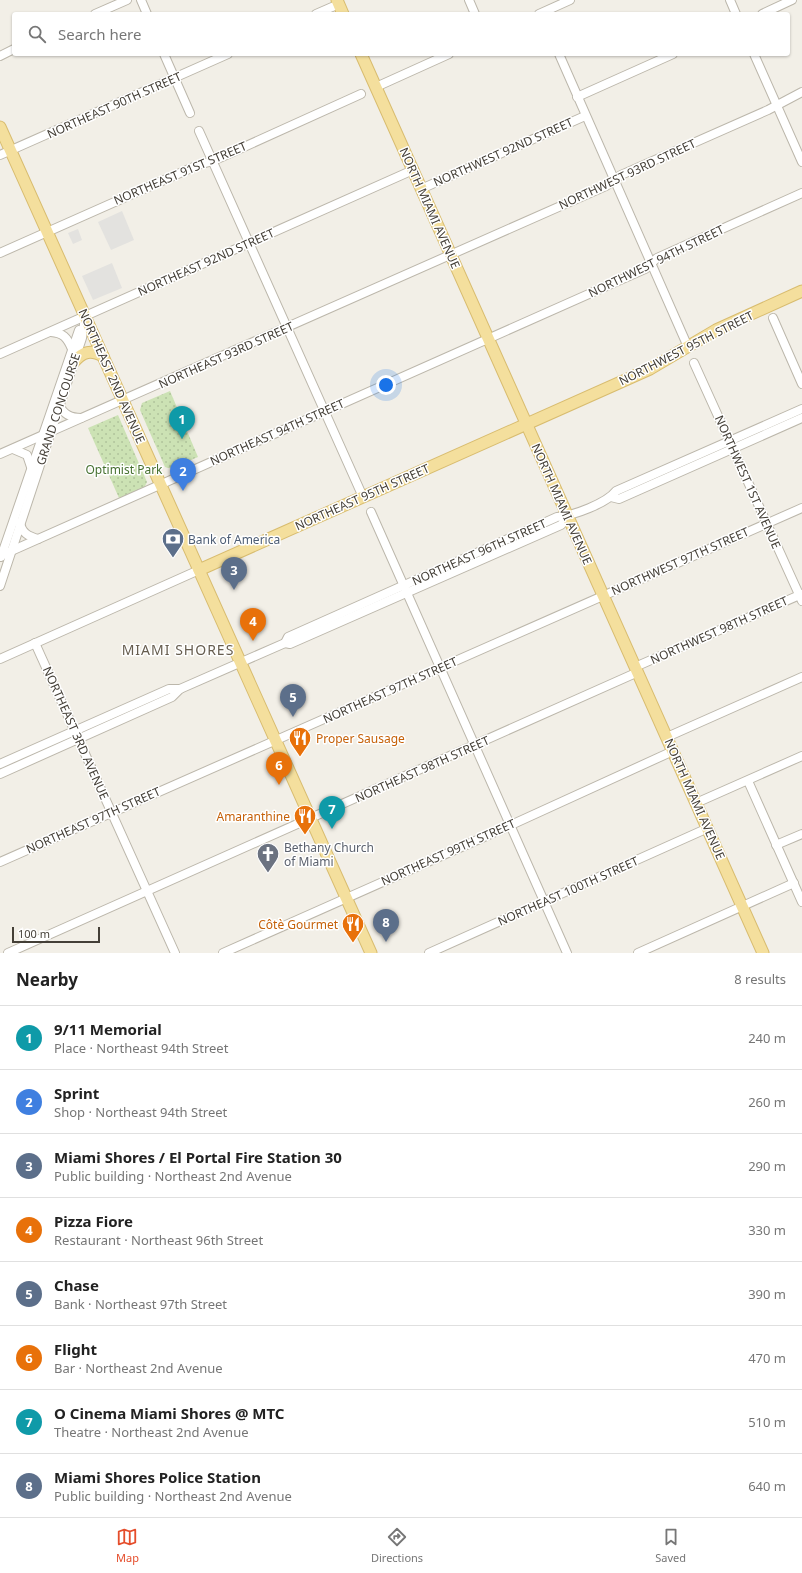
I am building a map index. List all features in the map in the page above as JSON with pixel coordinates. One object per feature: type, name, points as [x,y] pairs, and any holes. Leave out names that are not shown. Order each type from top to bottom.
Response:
[{"type":"main road","name":"NORTH MIAMI AVENUE","points":[[362,56],[763,953]]},
{"type":"main road","name":"NORTHEAST 2ND AVENUE","points":[[0,127],[5,152],[47,231],[371,953]]},
{"type":"main road","name":"NORTHWEST 95TH STREET","points":[[527,424],[650,369],[728,324],[802,291]]},
{"type":"main road","points":[[74,362],[81,354],[88,352],[103,356]]},
{"type":"main road","name":"NORTHEAST 95TH STREET","points":[[199,570],[527,424]]},
{"type":"street","points":[[100,12],[127,0]]},
{"type":"street","points":[[141,0],[146,12]]},
{"type":"street","points":[[469,0],[474,12]]},
{"type":"street","points":[[543,12],[570,0]]},
{"type":"street","points":[[730,0],[735,12]]},
{"type":"street","points":[[766,12],[792,0]]},
{"type":"street","points":[[322,12],[340,6]]},
{"type":"street","points":[[0,56],[12,50]]},
{"type":"street","points":[[165,56],[190,113]]},
{"type":"street","name":"NORTHEAST 90TH STREET","points":[[5,152],[224,56]]},
{"type":"street","points":[[376,87],[445,56]]},
{"type":"street","points":[[560,56],[688,347]]},
{"type":"street","points":[[577,97],[669,56]]},
{"type":"street","points":[[755,56],[802,162]]},
{"type":"street","name":"NORTHWEST 93RD STREET","points":[[451,254],[606,186],[621,175],[802,92]]},
{"type":"street","name":"NORTHEAST 91ST STREET","points":[[0,252],[198,165],[213,161],[361,94]]},
{"type":"street","name":"NORTHWEST 92ND STREET","points":[[421,189],[586,116]]},
{"type":"street","points":[[199,131],[363,497]]},
{"type":"street","name":"NORTHEAST 92ND STREET","points":[[0,354],[413,170]]},
{"type":"street","name":"NORTHWEST 94TH STREET","points":[[488,338],[644,269],[657,258],[802,193]]},
{"type":"street","name":"NORTHEAST 93RD STREET","points":[[0,454],[123,401],[451,254]]},
{"type":"street","name":"GRAND CONCOURSE","points":[[0,556],[72,348],[85,316]]},
{"type":"street","name":"GRAND CONCOURSE","points":[[0,586],[83,334],[85,316]]},
{"type":"street","points":[[773,318],[802,384]]},
{"type":"street","points":[[50,332],[63,334],[69,341],[72,348]]},
{"type":"street","name":"NORTHEAST 94TH STREET","points":[[0,556],[488,338]]},
{"type":"street","name":"NORTHWEST 1ST AVENUE","points":[[694,363],[801,597]]},
{"type":"street","points":[[59,405],[67,416],[84,418]]},
{"type":"street","points":[[732,444],[802,409]]},
{"type":"street","points":[[732,444],[802,418]]},
{"type":"street","name":"NORTHEAST 96TH STREET","points":[[0,774],[169,689],[180,689],[240,663],[285,643],[288,637],[405,589],[557,517],[568,516],[611,497],[616,491],[732,444]]},
{"type":"street","points":[[13,449],[27,455],[31,467]]},
{"type":"street","name":"NORTHWEST 97TH STREET","points":[[603,595],[802,508]]},
{"type":"street","points":[[370,512],[567,953]]},
{"type":"street","points":[[20,523],[22,531],[25,534],[38,539]]},
{"type":"street","name":"NORTHEAST 95TH STREET","points":[[0,659],[199,570]]},
{"type":"street","name":"NORTHEAST 97TH STREET","points":[[0,862],[603,595]]},
{"type":"street","name":"NORTHWEST 98TH STREET","points":[[636,670],[801,597]]},
{"type":"street","name":"NORTHEAST 3RD AVENUE","points":[[35,643],[175,953]]},
{"type":"street","name":"NORTHEAST 98TH STREET","points":[[8,953],[475,745],[636,670]]},
{"type":"street","points":[[667,737],[802,678]]},
{"type":"street","name":"NORTHEAST 96TH STREET","points":[[0,764],[77,735]]},
{"type":"street","name":"NORTHEAST 99TH STREET","points":[[222,953],[511,825],[673,751]]},
{"type":"street","points":[[696,803],[802,756]]},
{"type":"street","points":[[748,781],[802,902]]},
{"type":"street","name":"NORTHEAST 100TH STREET","points":[[429,953],[708,828]]},
{"type":"street","points":[[776,845],[802,834]]},
{"type":"street","points":[[638,953],[794,883]]},
{"type":"green space","points":[[170,391],[198,457],[172,468],[168,468],[165,467],[140,410],[142,403]]},
{"type":"green space","name":"Optimist Park","points":[[118,415],[147,482],[144,488],[119,498],[88,428]]},
{"type":"shaded area","points":[[122,211],[134,240],[111,250],[98,222]]},
{"type":"shaded area","points":[[78,229],[82,240],[73,244],[68,233]]},
{"type":"shaded area","points":[[112,263],[122,288],[93,300],[82,276]]},
{"type":"place","name":"9/11 Memorial","points":[[182,439]]},
{"type":"place","name":"Sprint","points":[[183,491]]},
{"type":"place","name":"Bank of America","points":[[173,558]]},
{"type":"place","name":"Miami Shores / El Portal Fire Station 30","points":[[234,590]]},
{"type":"place","name":"Pizza Fiore","points":[[253,641]]},
{"type":"place","name":"Chase","points":[[293,717]]},
{"type":"place","name":"Proper Sausage","points":[[300,758]]},
{"type":"place","name":"Flight","points":[[279,785]]},
{"type":"place","name":"O Cinema Miami Shores @ MTC","points":[[332,829]]},
{"type":"place","name":"Amaranthine","points":[[305,836]]},
{"type":"place","name":"Bethany Church of Miami","points":[[268,874]]},
{"type":"place","name":"Miami Shores Police Station","points":[[386,942]]},
{"type":"place","name":"Côtè Gourmet","points":[[353,944]]},
{"type":"district","name":"MIAMI SHORES","points":[[178,649]]}]
